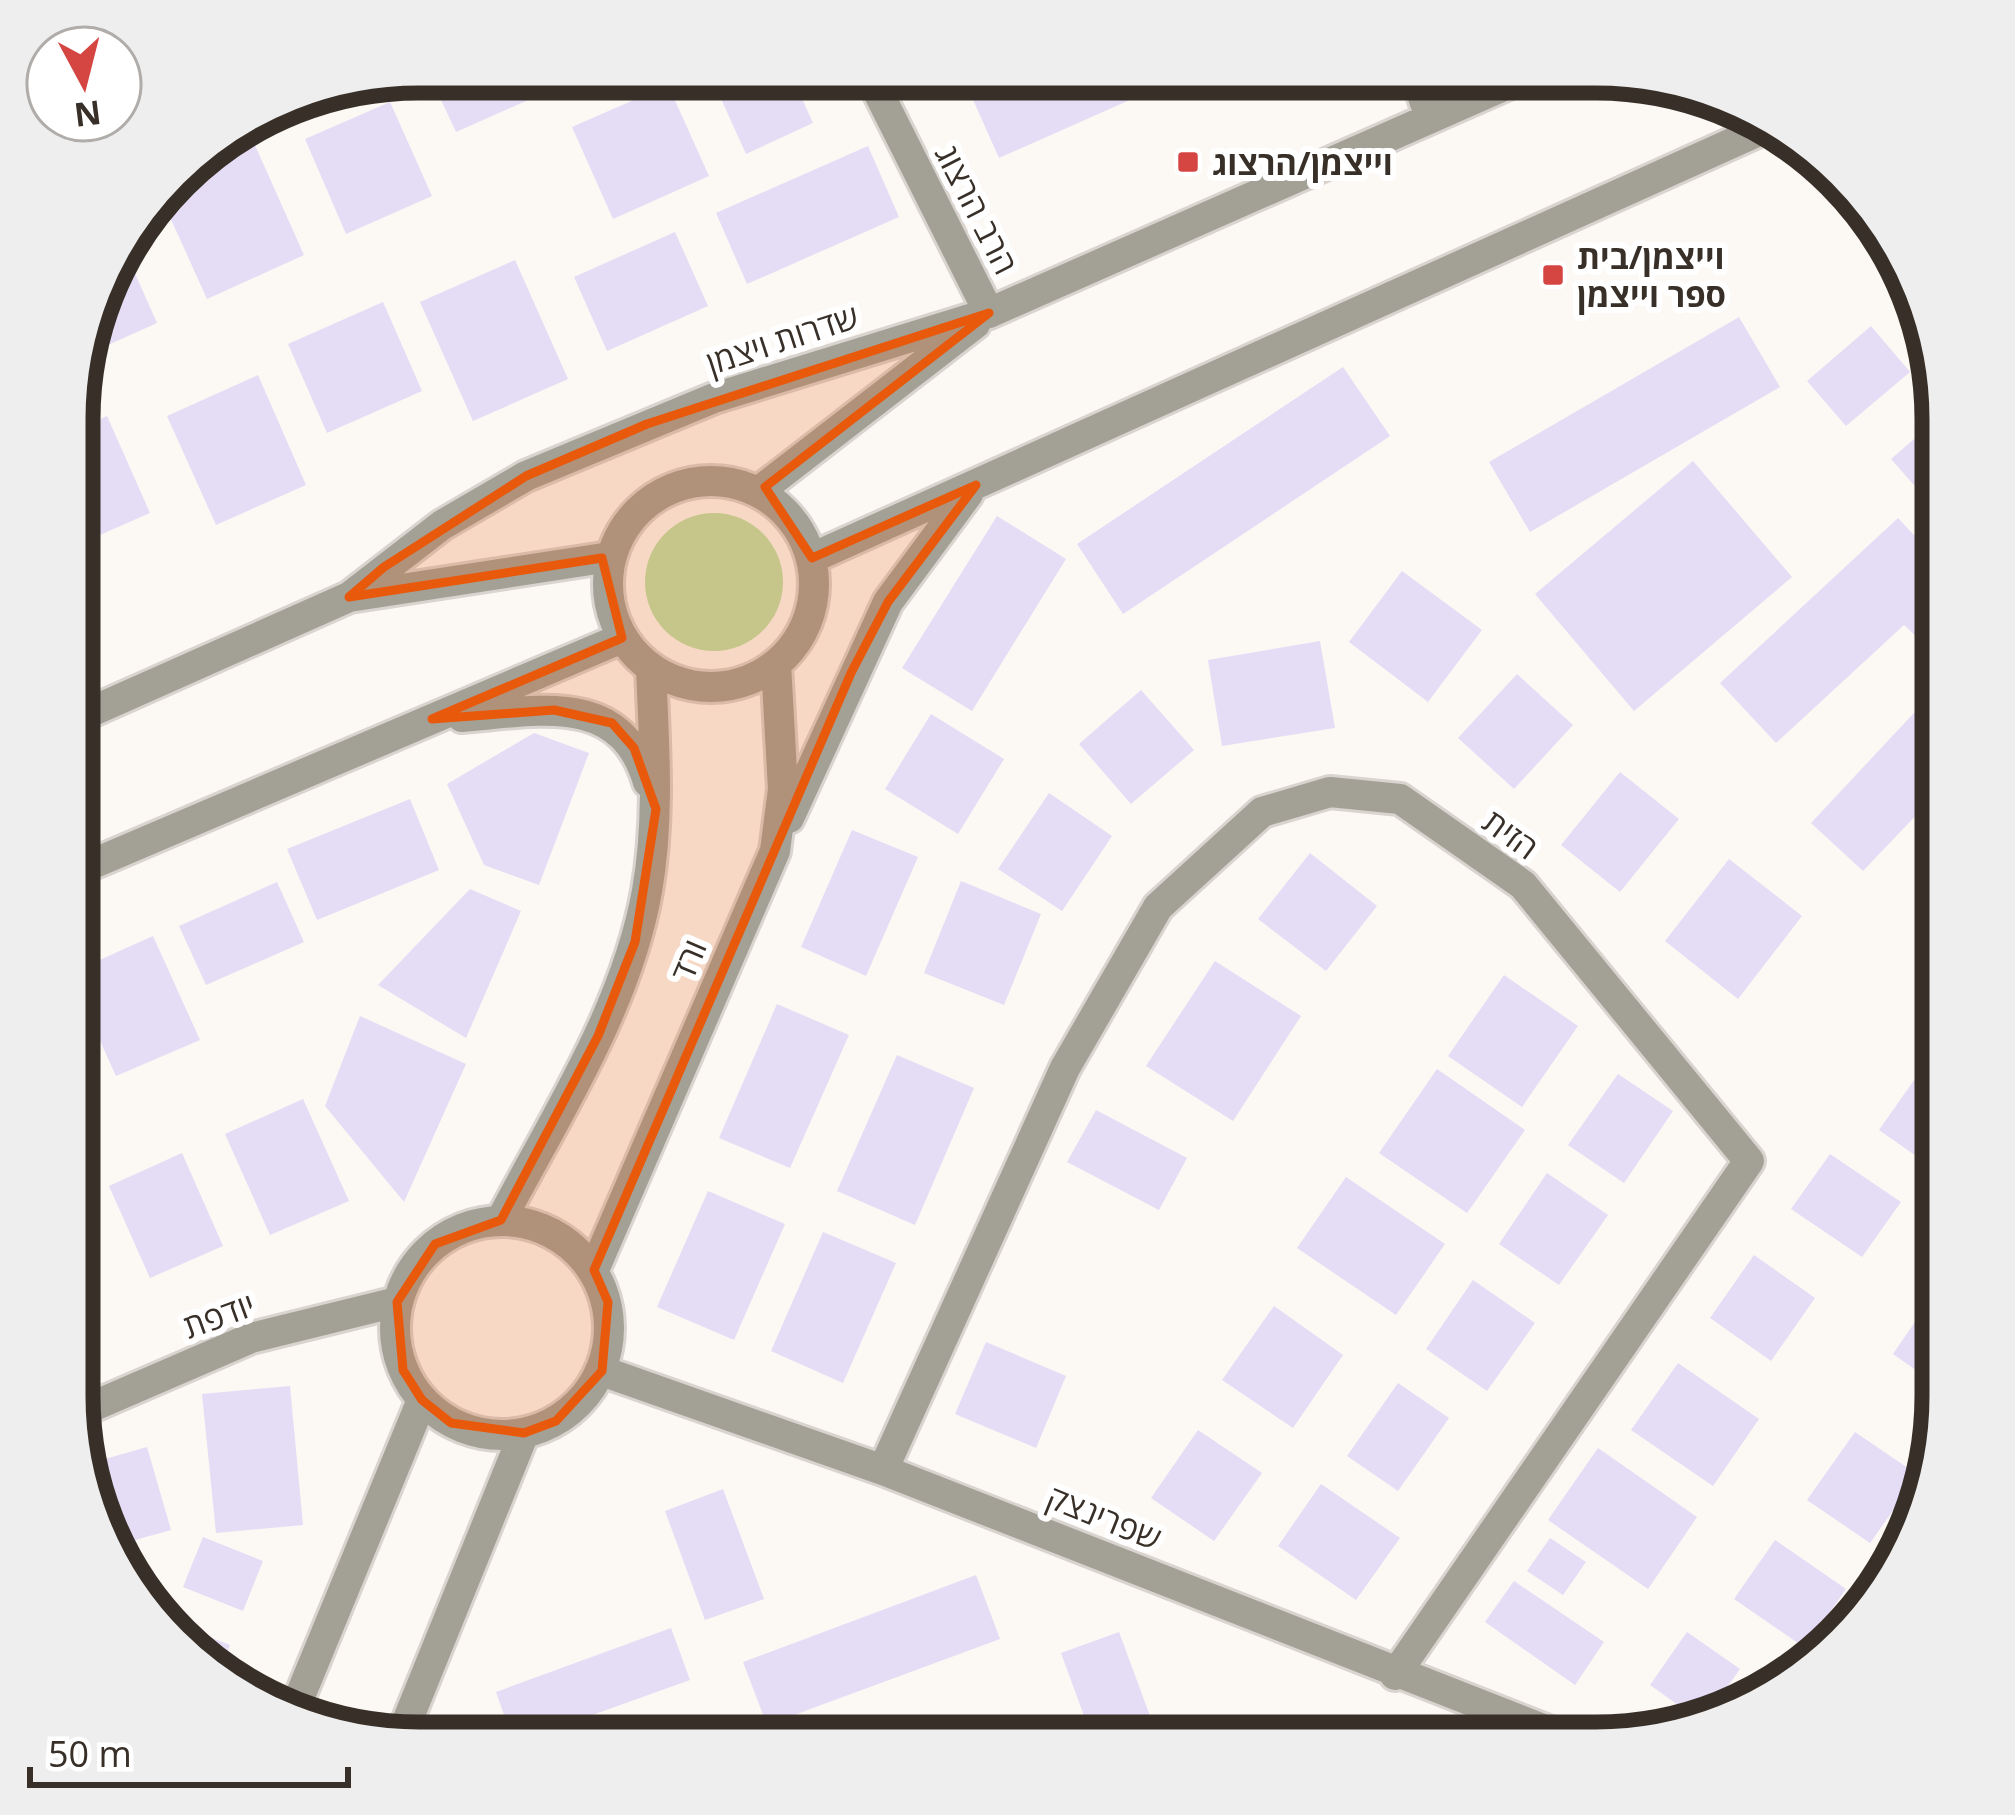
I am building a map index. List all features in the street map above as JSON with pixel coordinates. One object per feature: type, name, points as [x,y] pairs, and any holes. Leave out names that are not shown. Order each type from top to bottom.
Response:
[{"type":"street","name":"הרב הרצוג","points":[[879,94],[989,313]]},
{"type":"street","points":[[1422,94],[1430,118]]},
{"type":"street","name":"שדרות ויצמן","points":[[93,710],[350,597],[442,524],[526,476],[714,398],[989,313],[1485,94]]},
{"type":"street","points":[[812,558],[1753,134]]},
{"type":"street","points":[[758,492],[989,313]]},
{"type":"street","points":[[699,481],[758,492],[801,531],[812,558],[815,587],[809,616],[796,643],[776,664],[747,681],[714,687],[681,684],[651,669],[622,638],[606,584],[610,557],[641,506],[668,490],[699,481]]},
{"type":"street","points":[[775,850],[888,602],[976,485]]},
{"type":"street","points":[[350,597],[610,557]]},
{"type":"street","points":[[93,864],[622,638]]},
{"type":"street","name":"ורד","points":[[594,1270],[775,850],[783,747],[776,664]]},
{"type":"street","name":"ורד","points":[[501,1220],[598,1036],[635,942],[656,809],[651,669]]},
{"type":"street","points":[[432,719],[554,710],[612,724],[634,748],[656,809]]},
{"type":"street","name":"הזית","points":[[883,1470],[1065,1068],[1158,907],[1262,812],[1330,792],[1400,800],[1523,885],[1749,1161],[1395,1675]]},
{"type":"street","points":[[501,1220],[537,1225],[569,1243],[594,1270],[608,1301],[610,1337],[602,1371],[583,1400],[556,1421],[524,1433],[487,1434],[469,1429],[422,1400],[399,1353],[398,1302],[412,1269],[435,1244],[466,1226],[501,1220]]},
{"type":"street","name":"יודפת","points":[[94,1406],[251,1338],[398,1302]]},
{"type":"street","name":"שפרינצק","points":[[602,1371],[883,1470],[1519,1721]]},
{"type":"street","points":[[299,1698],[422,1400]]},
{"type":"street","points":[[407,1721],[524,1433]]},
{"type":"highlighted area","points":[[989,313],[765,487],[812,558],[976,485],[888,602],[851,673],[594,1270],[608,1302],[602,1371],[556,1421],[524,1433],[451,1423],[422,1400],[403,1370],[397,1302],[435,1244],[501,1220],[598,1036],[635,942],[656,809],[634,748],[612,723],[554,710],[432,719],[622,638],[602,558],[349,597],[384,567],[526,476],[647,424]]},
{"type":"green space","points":[[714,513],[740,519],[763,533],[777,556],[783,582],[777,608],[763,631],[740,645],[714,651],[688,645],[665,631],[651,608],[645,582],[651,556],[665,533],[688,519]]},
{"type":"building","points":[[438,94],[542,94],[456,132]]},
{"type":"building","points":[[647,94],[672,94],[709,176],[613,219],[572,127]]},
{"type":"building","points":[[719,94],[800,94],[813,123],[746,154]]},
{"type":"building","points":[[970,94],[1143,94],[999,158]]},
{"type":"building","points":[[390,102],[432,196],[346,234],[305,139]]},
{"type":"building","points":[[253,140],[304,255],[207,299],[167,211],[204,174]]},
{"type":"building","points":[[868,146],[899,217],[747,284],[716,213]]},
{"type":"building","points":[[675,232],[708,306],[607,351],[574,277]]},
{"type":"building","points":[[515,260],[568,379],[473,421],[420,302]]},
{"type":"building","points":[[132,266],[157,323],[101,348]]},
{"type":"building","points":[[383,302],[422,391],[327,433],[288,344]]},
{"type":"building","points":[[1739,317],[1780,387],[1530,532],[1489,462]]},
{"type":"building","points":[[1871,326],[1910,372],[1846,426],[1807,381]]},
{"type":"building","points":[[1343,367],[1390,436],[1123,614],[1077,544]]},
{"type":"building","points":[[258,375],[306,485],[216,525],[167,416]]},
{"type":"building","points":[[107,416],[150,513],[93,538],[93,422]]},
{"type":"building","points":[[1921,433],[1921,493],[1891,459]]},
{"type":"building","points":[[1693,461],[1792,577],[1634,711],[1535,594]]},
{"type":"building","points":[[997,516],[1066,559],[972,711],[902,668]]},
{"type":"building","points":[[1898,518],[1921,543],[1921,641],[1904,625],[1776,743],[1720,683]]},
{"type":"building","points":[[1402,571],[1482,630],[1428,702],[1349,642]]},
{"type":"building","points":[[1320,641],[1335,728],[1222,746],[1208,660]]},
{"type":"building","points":[[1517,674],[1573,725],[1514,789],[1458,738]]},
{"type":"building","points":[[1141,690],[1194,750],[1131,804],[1079,744]]},
{"type":"building","points":[[1921,705],[1921,810],[1863,871],[1811,823]]},
{"type":"building","points":[[931,714],[1004,759],[958,834],[885,789]]},
{"type":"building","points":[[534,733],[589,753],[539,885],[484,865],[447,784]]},
{"type":"building","points":[[1620,772],[1679,819],[1620,892],[1561,845]]},
{"type":"building","points":[[1049,793],[1112,836],[1062,911],[998,869]]},
{"type":"building","points":[[410,799],[439,870],[317,920],[287,849]]},
{"type":"building","points":[[852,830],[918,857],[866,976],[801,947]]},
{"type":"building","points":[[1310,853],[1377,906],[1326,971],[1258,919]]},
{"type":"building","points":[[1729,859],[1802,916],[1738,999],[1665,941]]},
{"type":"building","points":[[961,881],[1041,914],[1004,1005],[924,973]]},
{"type":"building","points":[[277,882],[304,942],[206,985],[179,926]]},
{"type":"building","points":[[470,889],[521,911],[466,1038],[378,985]]},
{"type":"building","points":[[153,936],[200,1040],[116,1076],[94,1027],[94,963]]},
{"type":"building","points":[[1215,961],[1301,1016],[1233,1121],[1146,1066]]},
{"type":"building","points":[[1504,975],[1578,1026],[1522,1107],[1448,1056]]},
{"type":"building","points":[[777,1004],[849,1035],[790,1168],[719,1138]]},
{"type":"building","points":[[360,1016],[466,1064],[404,1202],[325,1106]]},
{"type":"building","points":[[897,1055],[974,1088],[915,1225],[837,1191]]},
{"type":"building","points":[[1437,1069],[1525,1130],[1467,1213],[1379,1153]]},
{"type":"building","points":[[1618,1074],[1673,1111],[1624,1183],[1568,1145]]},
{"type":"building","points":[[1917,1076],[1922,1079],[1922,1160],[1879,1130]]},
{"type":"building","points":[[303,1099],[349,1201],[270,1235],[225,1134]]},
{"type":"building","points":[[1096,1110],[1187,1158],[1159,1210],[1067,1162]]},
{"type":"building","points":[[182,1153],[223,1246],[150,1278],[109,1186]]},
{"type":"building","points":[[1830,1154],[1901,1202],[1862,1257],[1791,1209]]},
{"type":"building","points":[[1547,1173],[1608,1215],[1559,1285],[1499,1244]]},
{"type":"building","points":[[1346,1177],[1445,1244],[1396,1315],[1297,1248]]},
{"type":"building","points":[[708,1191],[785,1224],[734,1340],[657,1307]]},
{"type":"building","points":[[823,1232],[896,1263],[843,1383],[771,1351]]},
{"type":"building","points":[[1754,1255],[1815,1298],[1771,1361],[1710,1318]]},
{"type":"building","points":[[1473,1280],[1535,1323],[1487,1391],[1426,1349]]},
{"type":"building","points":[[1274,1306],[1343,1355],[1293,1428],[1222,1380]]},
{"type":"building","points":[[1922,1312],[1922,1374],[1893,1354]]},
{"type":"building","points":[[986,1342],[1066,1376],[1036,1448],[955,1414]]},
{"type":"building","points":[[1678,1363],[1759,1419],[1713,1486],[1631,1430]]},
{"type":"building","points":[[1398,1383],[1449,1418],[1398,1491],[1347,1456]]},
{"type":"building","points":[[290,1386],[303,1525],[216,1533],[202,1394]]},
{"type":"building","points":[[1198,1430],[1262,1473],[1214,1541],[1151,1498]]},
{"type":"building","points":[[1855,1432],[1913,1472],[1908,1489],[1870,1543],[1807,1500]]},
{"type":"building","points":[[147,1447],[171,1530],[128,1542],[99,1461]]},
{"type":"building","points":[[1598,1448],[1697,1517],[1648,1589],[1548,1520]]},
{"type":"building","points":[[1321,1484],[1400,1538],[1356,1600],[1278,1546]]},
{"type":"building","points":[[723,1489],[764,1599],[705,1620],[665,1511]]},
{"type":"building","points":[[203,1537],[263,1561],[243,1611],[183,1587]]},
{"type":"building","points":[[1550,1538],[1586,1562],[1563,1595],[1527,1571]]},
{"type":"building","points":[[1775,1540],[1846,1589],[1803,1647],[1734,1599]]},
{"type":"building","points":[[976,1575],[1000,1639],[776,1722],[766,1722],[743,1662]]},
{"type":"building","points":[[1514,1581],[1604,1642],[1575,1685],[1485,1622]]},
{"type":"building","points":[[671,1628],[690,1680],[573,1722],[507,1722],[496,1692]]},
{"type":"building","points":[[193,1630],[230,1645],[225,1658]]},
{"type":"building","points":[[1119,1632],[1152,1721],[1086,1721],[1061,1653]]},
{"type":"building","points":[[1687,1632],[1740,1669],[1720,1698],[1685,1710],[1650,1685]]},
{"type":"place","name":"וייצמן/הרצוג","points":[[1188,162]]},
{"type":"place","name":"וייצמן/בית ספר וייצמן","points":[[1553,275]]}]
